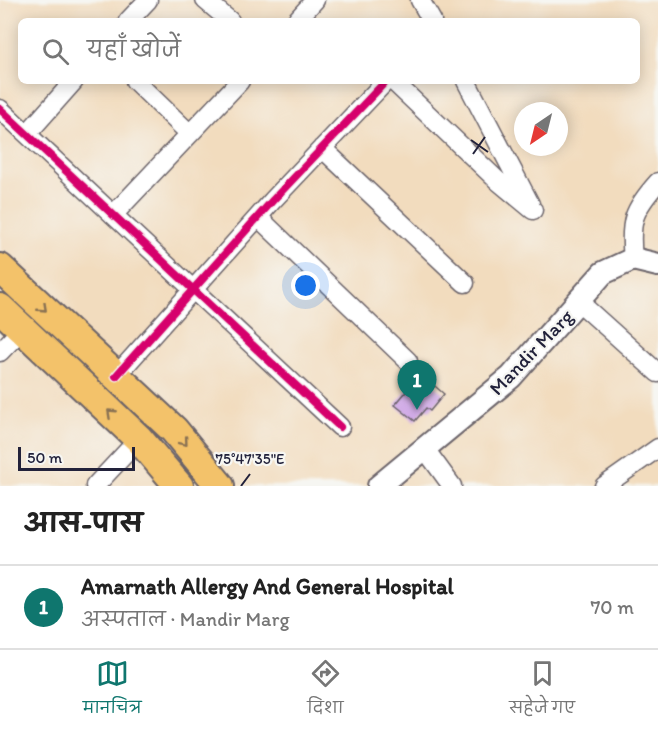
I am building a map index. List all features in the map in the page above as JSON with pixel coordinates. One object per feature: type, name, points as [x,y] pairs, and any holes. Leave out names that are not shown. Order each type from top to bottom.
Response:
[{"type":"main road","points":[[0,268],[174,430],[220,486]]},
{"type":"main road","points":[[0,308],[139,439],[179,486]]},
{"type":"street","points":[[132,18],[148,0]]},
{"type":"street","points":[[205,0],[226,18]]},
{"type":"street","points":[[299,18],[315,0]]},
{"type":"street","points":[[420,0],[430,18]]},
{"type":"street","points":[[27,134],[71,84]]},
{"type":"street","points":[[138,84],[190,134]]},
{"type":"street","points":[[113,215],[237,84]]},
{"type":"street","points":[[116,376],[258,216],[383,84]]},
{"type":"street","points":[[396,84],[498,181],[533,210],[468,84]]},
{"type":"street","points":[[0,109],[340,427]]},
{"type":"street","points":[[322,148],[465,283]]},
{"type":"street","points":[[658,182],[641,201],[630,230],[633,259],[658,265]]},
{"type":"street","points":[[258,216],[408,361]]},
{"type":"street","name":"Mandir Marg","points":[[379,486],[512,378],[603,273],[633,259]]},
{"type":"street","points":[[579,302],[658,374]]},
{"type":"street","points":[[0,352],[22,329]]},
{"type":"street","points":[[95,486],[139,439]]},
{"type":"street","points":[[604,486],[658,448]]},
{"type":"street","points":[[425,449],[452,486]]},
{"type":"building","points":[[421,374],[444,394],[430,411],[426,408],[415,421],[395,405]]},
{"type":"cycle path","points":[[116,376],[273,200],[383,84]]},
{"type":"cycle path","points":[[0,109],[340,427]]},
{"type":"place","name":"Amarnath Allergy And General Hospital","points":[[417,410]]}]
